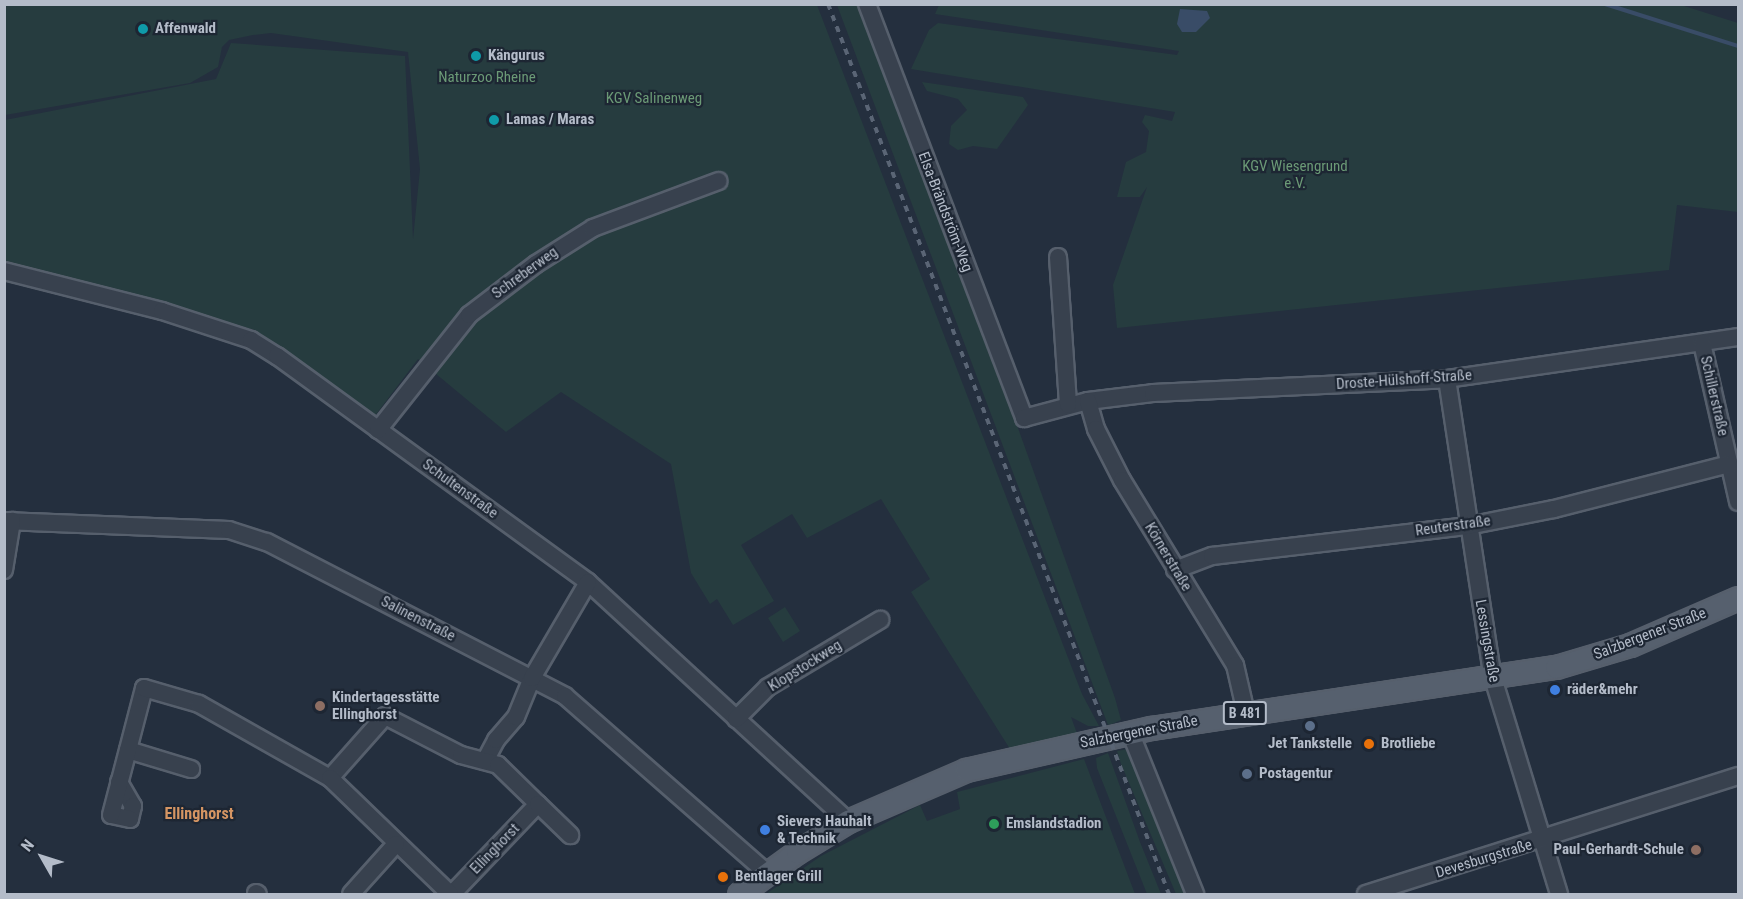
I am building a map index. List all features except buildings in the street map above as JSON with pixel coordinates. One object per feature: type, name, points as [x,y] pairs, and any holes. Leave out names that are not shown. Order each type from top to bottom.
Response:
[{"type":"main road","name":"Salzbergener Straße","points":[[740,894],[768,873],[848,822],[966,770],[1130,732],[1246,712],[1493,678],[1595,657],[1738,598]]},
{"type":"street","name":"Elsa-Brändström-Weg","points":[[867,4],[1024,418]]},
{"type":"street","name":"Schreberweg","points":[[378,430],[469,315],[536,264],[593,228],[719,181]]},
{"type":"street","points":[[1058,257],[1068,405]]},
{"type":"street","name":"Schultenstraße","points":[[4,272],[162,311],[251,340],[588,582],[848,822]]},
{"type":"street","name":"Droste-Hülshoff-Straße","points":[[1024,418],[1088,401],[1153,393],[1447,379],[1738,337]]},
{"type":"street","name":"Schillerstraße","points":[[1702,343],[1731,453],[1738,502]]},
{"type":"street","name":"Lessingstraße","points":[[1447,379],[1467,526],[1493,678],[1540,842],[1559,894]]},
{"type":"street","name":"Körnerstraße","points":[[1088,401],[1096,429],[1111,459],[1175,570],[1235,665],[1246,712]]},
{"type":"street","name":"Reuterstraße","points":[[1175,570],[1212,556],[1467,526],[1554,509],[1731,453]]},
{"type":"street","points":[[4,570],[8,521]]},
{"type":"street","name":"Salinenstraße","points":[[8,521],[229,530],[267,542],[565,696],[768,873]]},
{"type":"street","points":[[485,761],[496,740],[516,717],[532,678],[588,582]]},
{"type":"street","name":"Klopstockweg","points":[[736,718],[768,687],[880,620]]},
{"type":"street","points":[[119,782],[144,688],[199,704],[228,717],[330,778],[396,844],[451,894]]},
{"type":"street","points":[[330,778],[385,716],[461,755],[498,765],[570,835]]},
{"type":"street","points":[[1130,732],[1195,894]]},
{"type":"street","points":[[128,750],[191,769]]},
{"type":"street","name":"Devesburgstraße","points":[[1366,894],[1540,842],[1738,776]]},
{"type":"street","name":"Ellinghorst","points":[[451,894],[538,804]]},
{"type":"street","points":[[351,894],[396,844]]},
{"type":"green space","points":[[4,5],[817,5],[1082,694],[1099,726],[1088,726],[1071,717],[1078,736],[1010,749],[911,592],[930,579],[881,499],[807,538],[792,514],[741,545],[774,601],[733,625],[717,599],[710,604],[691,573],[671,464],[561,392],[506,432],[418,359],[374,417],[255,330],[5,266],[5,120],[216,79],[231,43],[405,56],[413,239],[420,169],[408,52],[271,33],[253,35],[229,40],[222,47],[218,67],[190,83],[5,115]]},
{"type":"green space","points":[[837,5],[858,5],[973,303],[1115,698],[1121,720],[1112,724],[1108,725]]},
{"type":"green space","name":"KGV Wiesengrund e.V.","points":[[939,5],[1681,5],[1738,23],[1738,212],[1677,205],[1669,270],[1117,328],[1113,285],[1147,187],[1140,197],[1117,197],[1126,162],[1146,152],[1149,131],[1142,122],[1145,115],[1172,121],[1175,112],[911,69],[929,30],[938,23],[1177,55],[1179,51],[935,14]]},
{"type":"green space","points":[[922,82],[1023,97],[1028,105],[997,149],[973,146],[958,150],[949,144],[951,126],[967,110],[958,99],[927,91]]},
{"type":"green space","points":[[785,607],[800,631],[783,642],[768,618]]},
{"type":"green space","points":[[1128,749],[1188,894],[1176,894],[1121,764],[1117,751]]},
{"type":"green space","points":[[1108,753],[1161,894],[1147,894],[1097,768],[1096,758]]},
{"type":"green space","name":"Emslandstadion","points":[[1084,759],[1135,894],[766,894],[821,856],[920,805],[927,821],[960,809],[957,792]]},
{"type":"water","points":[[1180,9],[1207,11],[1210,18],[1196,32],[1182,32],[1177,24]]},
{"type":"waterway","points":[[1605,4],[1738,46]]},
{"type":"railway","points":[[828,4],[1169,894]]},
{"type":"place","name":"Affenwald","points":[[143,29]]},
{"type":"place","name":"Kängurus","points":[[476,56]]},
{"type":"place","name":"Lamas / Maras","points":[[494,120]]},
{"type":"place","name":"räder&mehr","points":[[1555,690]]},
{"type":"place","name":"Kindertagesstätte Ellinghorst","points":[[320,706]]},
{"type":"place","name":"Jet Tankstelle","points":[[1310,726]]},
{"type":"place","name":"Brotliebe","points":[[1369,744]]},
{"type":"place","name":"Postagentur","points":[[1247,774]]},
{"type":"place","name":"Emslandstadion","points":[[994,824]]},
{"type":"place","name":"Sievers Hauhalt & Technik","points":[[765,830]]},
{"type":"place","name":"Paul-Gerhardt-Schule","points":[[1696,850]]},
{"type":"place","name":"Bentlager Grill","points":[[723,877]]},
{"type":"district","name":"Ellinghorst","points":[[199,814]]},
{"type":"park label","name":"Naturzoo Rheine","points":[[487,78]]},
{"type":"park label","name":"KGV Salinenweg","points":[[654,99]]}]
